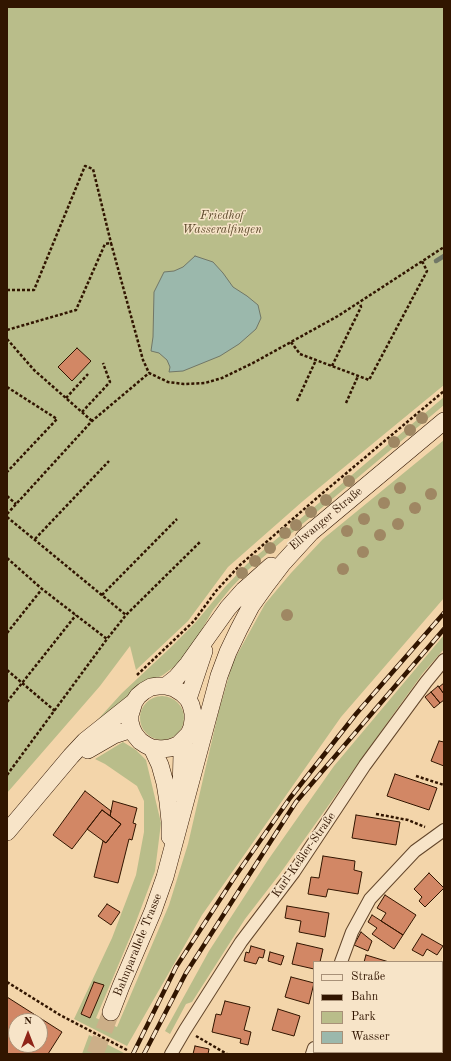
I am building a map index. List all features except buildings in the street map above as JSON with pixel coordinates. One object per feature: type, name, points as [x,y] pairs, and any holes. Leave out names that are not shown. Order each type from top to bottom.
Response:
[{"type":"main road","name":"Ellwanger Straße","points":[[166,686],[176,678],[188,664],[228,608],[244,590],[313,530],[444,421]]},
{"type":"main road","points":[[165,877],[219,676],[228,652],[251,606],[282,564],[313,530]]},
{"type":"main road","name":"Ellwanger Straße","points":[[188,699],[198,669],[216,625]]},
{"type":"main road","points":[[166,686],[174,688],[188,699],[193,712],[192,727],[189,734],[178,745],[170,748],[152,748],[140,741],[135,735],[130,722],[130,715],[134,702],[144,691],[151,687],[166,686]]},
{"type":"main road","points":[[7,832],[85,741],[134,702]]},
{"type":"main road","points":[[53,777],[85,751],[114,735],[132,729]]},
{"type":"main road","points":[[180,822],[181,770],[184,740]]},
{"type":"main road","points":[[152,748],[160,765],[165,783],[169,808],[170,840],[165,877]]},
{"type":"main road","name":"Bahnparallele Trasse","points":[[111,1012],[153,911],[165,877]]},
{"type":"street","name":"Karl-Keßler-Straße","points":[[171,1054],[241,942],[294,872],[365,765],[444,660]]},
{"type":"street","points":[[341,961],[352,932],[370,899],[415,852],[444,830]]},
{"type":"path","points":[[7,290],[34,290],[85,166],[93,169],[111,243],[143,360],[149,373],[168,382],[184,384],[205,383],[222,378],[253,363],[353,307],[444,247]]},
{"type":"path","points":[[7,330],[76,310],[105,244],[111,243]]},
{"type":"path","points":[[291,342],[300,354],[369,380],[427,271],[422,261]]},
{"type":"path","points":[[332,366],[361,308],[360,302]]},
{"type":"path","points":[[7,339],[34,370],[92,421]]},
{"type":"path","points":[[297,401],[316,360]]},
{"type":"path","points":[[82,412],[110,382],[104,364]]},
{"type":"path","points":[[126,615],[7,515],[92,421],[149,373]]},
{"type":"path","points":[[66,398],[88,374]]},
{"type":"path","points":[[346,403],[358,376]]},
{"type":"path","points":[[7,387],[57,419],[7,472]]},
{"type":"path","points":[[35,539],[109,461]]},
{"type":"path","points":[[7,496],[16,504]]},
{"type":"path","points":[[102,595],[177,519]]},
{"type":"path","points":[[7,775],[126,615],[201,541]]},
{"type":"path","points":[[7,558],[42,589],[107,639]]},
{"type":"path","points":[[7,633],[42,589]]},
{"type":"path","points":[[7,702],[76,615]]},
{"type":"path","points":[[7,670],[55,712]]},
{"type":"path","points":[[416,776],[444,785]]},
{"type":"path","points":[[376,814],[408,820],[429,829]]},
{"type":"path","points":[[7,982],[60,1015],[127,1050]]},
{"type":"path","points":[[185,1030],[227,1054]]},
{"type":"green space","name":"Friedhof Wasseralfingen","points":[[7,7],[444,7],[444,385],[303,501],[228,567],[188,621],[136,670],[130,646],[100,686],[7,793]]},
{"type":"green space","points":[[444,397],[444,405],[249,569],[213,610],[192,647],[179,663],[163,675],[143,685],[91,727],[122,693],[195,623],[225,587],[247,564]]},
{"type":"green space","points":[[444,440],[444,598],[341,717],[202,915],[127,1046],[74,1019],[112,938],[136,875],[144,832],[144,801],[137,786],[105,764],[95,759],[123,742],[136,750],[146,760],[161,823],[155,871],[131,935],[96,1018],[117,1027],[169,905],[188,844],[219,710],[233,662],[265,604],[291,573],[323,539]]},
{"type":"green space","points":[[444,635],[444,649],[423,673],[279,875],[245,919],[192,1002],[186,1004],[170,1034],[165,1031],[209,951],[268,860],[334,766]]},
{"type":"green space","points":[[162,696],[174,700],[180,706],[184,718],[180,730],[174,736],[162,740],[150,736],[144,730],[140,718],[144,706],[150,700]]},
{"type":"green space","points":[[89,1035],[124,1053],[82,1054]]},
{"type":"water","points":[[195,256],[213,262],[233,287],[258,305],[261,318],[256,329],[239,344],[220,356],[183,371],[169,372],[170,367],[167,360],[159,353],[151,351],[153,337],[154,292],[164,272],[174,271],[183,267]]},
{"type":"waterway","points":[[436,261],[444,256]]},
{"type":"tunnel","points":[[95,1054],[111,1012]]},
{"type":"railway","points":[[133,1054],[176,967],[234,878],[290,798],[356,714],[444,613]]},
{"type":"railway","points":[[144,1054],[186,973],[296,802],[444,629]]}]
